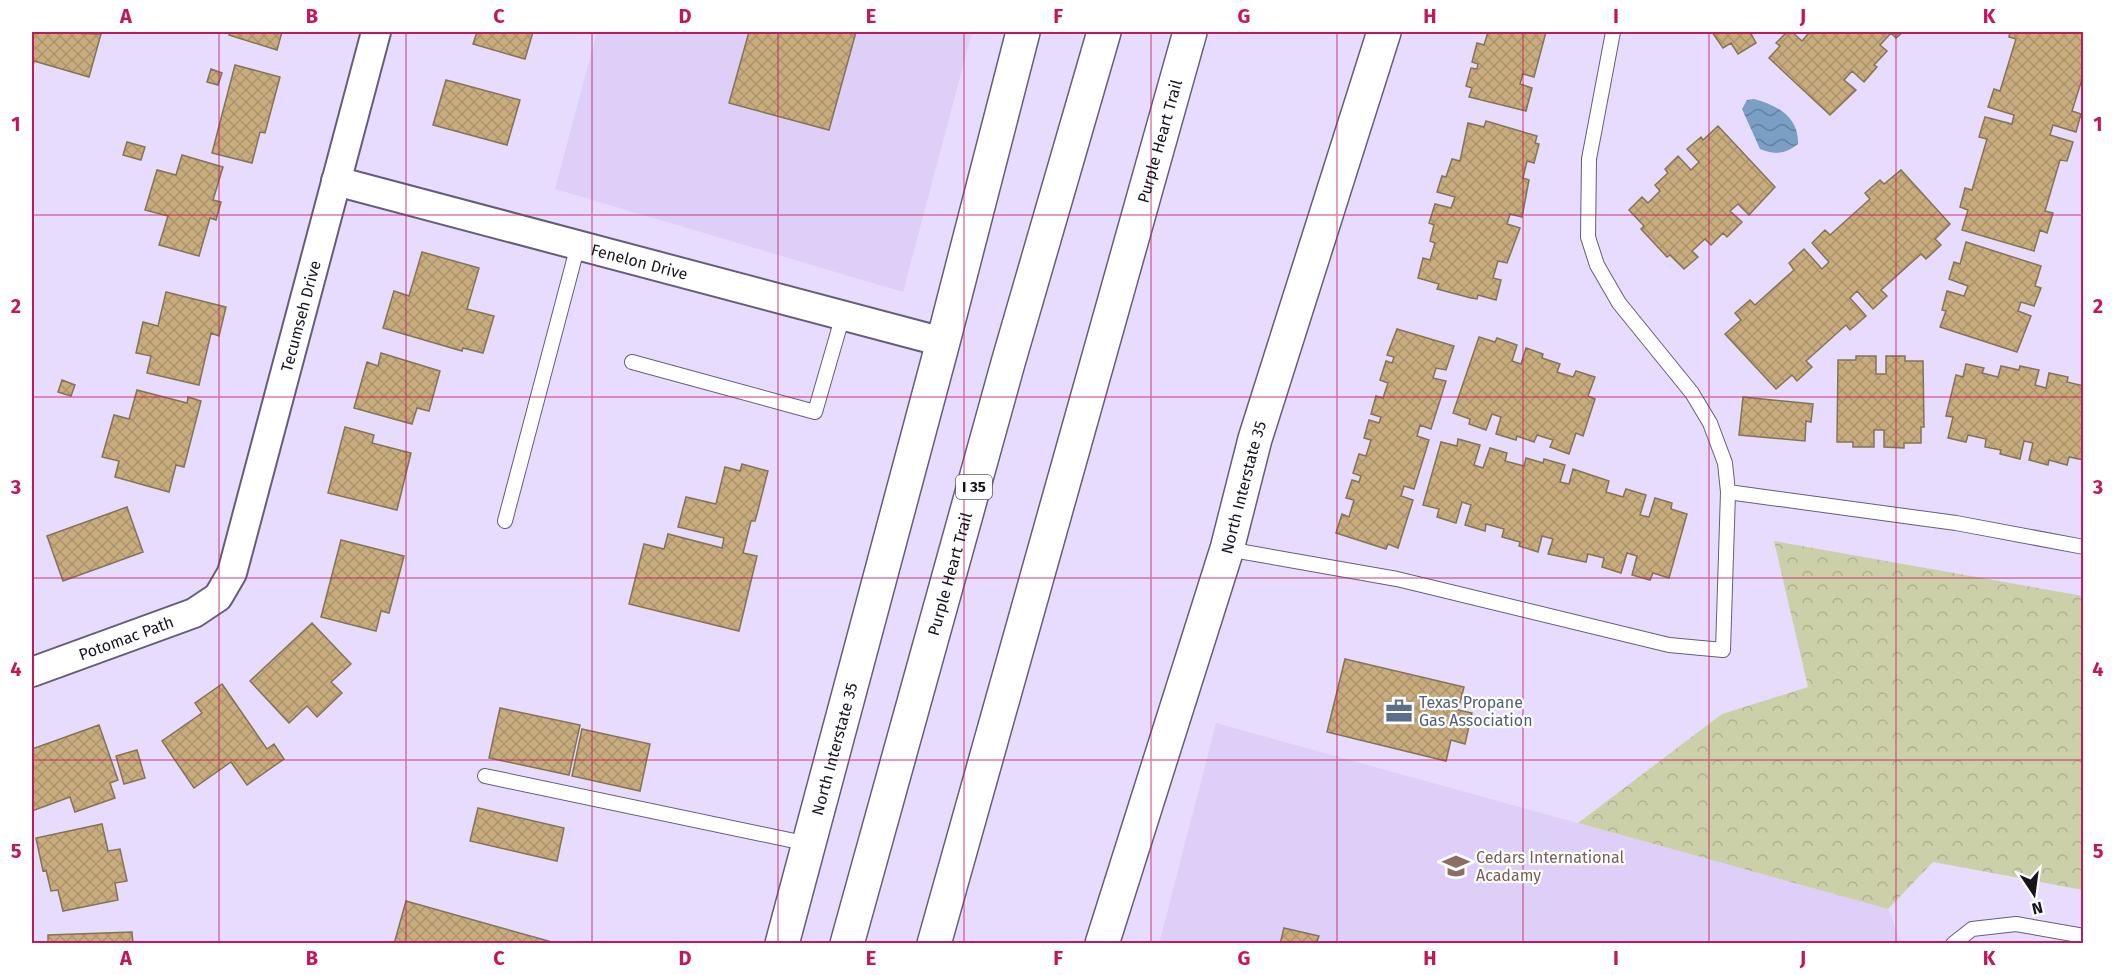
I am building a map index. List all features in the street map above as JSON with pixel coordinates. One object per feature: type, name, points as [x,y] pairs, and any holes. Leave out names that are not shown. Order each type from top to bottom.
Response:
[{"type":"main road","name":"North Interstate 35","points":[[782,944],[943,342],[1023,32]]},
{"type":"main road","name":"Purple Heart Trail","points":[[847,944],[1008,363],[1104,32]]},
{"type":"main road","name":"Purple Heart Trail","points":[[934,944],[1190,32]]},
{"type":"main road","name":"North Interstate 35","points":[[1102,944],[1227,549],[1255,440],[1384,32]]},
{"type":"street","name":"Tecumseh Drive","points":[[218,597],[232,573],[376,32]]},
{"type":"street","name":"Fenelon Drive","points":[[336,181],[943,342]]},
{"type":"street","name":"Potomac Path","points":[[32,672],[194,613],[218,597]]},
{"type":"lane","points":[[1227,549],[1397,579],[1669,645],[1723,650],[1728,492],[1725,463],[1710,423],[1692,393],[1619,303],[1597,265],[1588,237],[1588,159],[1613,32]]},
{"type":"lane","points":[[505,521],[578,245]]},
{"type":"lane","points":[[632,362],[815,412],[843,315]]},
{"type":"lane","points":[[1728,492],[1956,523],[2084,547]]},
{"type":"lane","points":[[485,776],[809,843]]},
{"type":"lane","points":[[1953,944],[1972,929],[2016,924],[2084,936]]},
{"type":"shaded area","points":[[597,32],[972,32],[903,292],[555,189]]},
{"type":"shaded area","name":"Cedars International Acadamy","points":[[1216,723],[1888,909],[1901,943],[1159,944]]},
{"type":"green space","points":[[1774,541],[2083,596],[2083,890],[1933,862],[1888,909],[1578,823],[1722,714],[1808,687]]},
{"type":"water","points":[[1754,99],[1771,105],[1791,119],[1795,126],[1798,144],[1789,150],[1780,152],[1760,149],[1742,109],[1747,100]]},
{"type":"building","points":[[32,32],[101,34],[89,77],[34,61],[32,72]]},
{"type":"building","points":[[230,32],[282,32],[277,50],[229,35]]},
{"type":"building","points":[[477,32],[533,32],[525,59],[473,44]]},
{"type":"building","points":[[749,32],[856,32],[829,130],[729,103]]},
{"type":"building","points":[[1488,32],[1546,32],[1534,77],[1523,74],[1520,84],[1532,88],[1526,111],[1469,97],[1472,88],[1466,86],[1471,68],[1477,69],[1478,64],[1472,62],[1477,43],[1484,45]]},
{"type":"building","points":[[1712,32],[1750,32],[1756,43],[1738,54],[1731,43],[1723,48]]},
{"type":"building","points":[[1787,32],[1792,32],[1802,41],[1809,33],[1807,32],[1903,32],[1896,38],[1891,33],[1880,45],[1887,51],[1874,65],[1877,67],[1864,82],[1852,71],[1844,80],[1856,90],[1830,115],[1769,58],[1780,46],[1776,43]]},
{"type":"building","points":[[2010,32],[2084,32],[2084,73],[2072,111],[2081,114],[2076,132],[2053,125],[2050,135],[2073,142],[2067,161],[2060,160],[2045,211],[2053,213],[2047,233],[2040,230],[2034,251],[1962,230],[1968,210],[1960,207],[1965,188],[1972,190],[1987,139],[1979,137],[1985,117],[2012,124],[2014,115],[1988,107],[1994,89],[2000,91],[2016,39],[2009,37]]},
{"type":"building","points":[[235,65],[280,77],[265,133],[260,132],[252,163],[212,153]]},
{"type":"building","points":[[211,69],[222,73],[218,85],[207,82]]},
{"type":"building","points":[[446,80],[520,100],[507,145],[433,125]]},
{"type":"building","points":[[1486,121],[1537,136],[1535,143],[1539,144],[1534,163],[1527,161],[1523,178],[1529,180],[1522,217],[1510,214],[1507,224],[1520,228],[1507,263],[1498,261],[1493,278],[1501,280],[1496,300],[1478,295],[1477,299],[1471,298],[1437,289],[1439,284],[1418,278],[1423,258],[1430,260],[1435,243],[1430,241],[1434,225],[1429,223],[1435,204],[1451,208],[1455,197],[1437,192],[1442,176],[1446,177],[1452,159],[1460,161],[1468,123],[1484,127]]},
{"type":"building","points":[[1718,126],[1775,187],[1749,215],[1738,204],[1730,211],[1742,222],[1727,237],[1723,233],[1711,245],[1705,239],[1692,251],[1698,257],[1684,269],[1670,255],[1667,257],[1641,229],[1644,226],[1629,210],[1642,197],[1648,203],[1660,191],[1655,185],[1668,173],[1665,169],[1678,156],[1691,170],[1699,162],[1687,149],[1701,137],[1703,140]]},
{"type":"building","points":[[127,142],[145,147],[141,160],[123,155]]},
{"type":"building","points":[[182,155],[223,167],[213,200],[221,202],[216,220],[210,218],[199,256],[159,245],[168,216],[145,210],[157,170],[176,175]]},
{"type":"building","points":[[1901,170],[1950,224],[1935,239],[1941,245],[1926,259],[1921,254],[1881,290],[1887,296],[1873,309],[1857,291],[1850,298],[1866,316],[1850,330],[1846,325],[1806,361],[1812,367],[1797,381],[1792,375],[1776,389],[1725,334],[1741,320],[1735,313],[1750,300],[1755,305],[1794,270],[1789,263],[1804,249],[1822,269],[1829,262],[1812,243],[1825,230],[1830,235],[1870,199],[1865,193],[1880,180],[1884,184]]},
{"type":"building","points":[[1966,242],[2041,266],[2035,286],[2041,288],[2034,306],[2021,302],[2018,311],[2031,316],[2017,352],[1940,327],[1946,311],[1942,310],[1947,291],[1964,296],[1968,286],[1949,279],[1954,262],[1960,264]]},
{"type":"building","points":[[422,252],[479,268],[467,309],[494,316],[483,353],[463,348],[462,351],[383,328],[394,291],[409,296]]},
{"type":"building","points":[[166,292],[226,307],[219,336],[211,333],[199,385],[147,373],[151,356],[136,353],[143,322],[158,326]]},
{"type":"building","points":[[1397,329],[1454,346],[1446,370],[1436,368],[1433,378],[1446,381],[1431,429],[1420,425],[1417,436],[1429,440],[1414,489],[1404,486],[1401,496],[1413,500],[1398,548],[1388,544],[1386,549],[1336,533],[1342,514],[1349,517],[1354,500],[1346,498],[1352,480],[1359,482],[1361,476],[1353,473],[1359,454],[1366,456],[1371,440],[1364,438],[1369,420],[1379,423],[1381,417],[1371,414],[1376,396],[1383,398],[1388,383],[1380,380],[1386,361],[1392,363],[1394,357],[1387,355]]},
{"type":"building","points":[[1479,337],[1495,342],[1497,338],[1517,345],[1512,361],[1521,364],[1526,348],[1543,354],[1542,358],[1560,364],[1557,372],[1573,377],[1576,371],[1595,377],[1588,396],[1595,399],[1583,436],[1576,433],[1569,454],[1550,447],[1553,440],[1537,435],[1534,442],[1517,436],[1516,440],[1496,434],[1501,417],[1492,414],[1486,430],[1469,424],[1470,419],[1453,413]]},
{"type":"building","points":[[381,353],[440,371],[429,411],[417,408],[412,424],[354,408],[367,362],[378,366]]},
{"type":"building","points":[[1856,356],[1876,356],[1876,374],[1886,374],[1886,356],[1905,356],[1905,361],[1923,361],[1924,427],[1921,427],[1921,443],[1904,443],[1904,448],[1884,447],[1884,430],[1874,430],[1874,447],[1853,447],[1853,442],[1837,442],[1838,360],[1856,360]]},
{"type":"building","points":[[1966,364],[1984,368],[1982,373],[1998,377],[2001,366],[2019,370],[2020,366],[2039,370],[2035,385],[2046,388],[2049,373],[2068,377],[2067,382],[2084,386],[2084,460],[2069,457],[2067,465],[2049,460],[2048,465],[2029,460],[2033,443],[2024,441],[2020,459],[2000,454],[2001,450],[1985,447],[1986,439],[1968,435],[1966,442],[1948,438],[1953,417],[1946,416],[1956,375],[1963,377]]},
{"type":"building","points":[[62,380],[75,385],[71,396],[58,392]]},
{"type":"building","points":[[137,390],[187,403],[188,397],[201,401],[184,467],[176,465],[169,492],[115,477],[119,461],[102,457],[114,415],[129,419]]},
{"type":"building","points":[[1743,397],[1813,404],[1811,422],[1806,421],[1805,441],[1739,435]]},
{"type":"building","points":[[345,427],[374,435],[372,443],[411,453],[397,510],[328,493]]},
{"type":"building","points":[[1458,439],[1480,445],[1474,465],[1483,468],[1490,448],[1507,453],[1505,461],[1524,466],[1526,458],[1543,463],[1544,459],[1565,465],[1560,482],[1569,484],[1573,469],[1609,481],[1606,492],[1623,497],[1626,489],[1646,495],[1640,515],[1649,517],[1655,498],[1672,503],[1671,509],[1687,514],[1669,578],[1653,573],[1650,580],[1632,575],[1637,556],[1627,553],[1621,573],[1602,567],[1604,558],[1588,554],[1586,562],[1548,554],[1553,539],[1542,536],[1538,552],[1519,546],[1520,542],[1502,537],[1504,529],[1486,524],[1485,531],[1465,525],[1471,505],[1462,502],[1456,523],[1437,517],[1439,509],[1423,505],[1441,442],[1457,446]]},
{"type":"building","points":[[742,464],[768,471],[755,521],[751,521],[743,553],[757,556],[739,631],[629,604],[644,544],[664,549],[668,534],[722,548],[724,538],[678,527],[686,497],[716,504],[725,467],[740,471]]},
{"type":"building","points":[[127,507],[143,552],[63,581],[47,536]]},
{"type":"building","points":[[341,540],[404,556],[389,613],[381,611],[376,631],[321,617]]},
{"type":"building","points":[[312,623],[351,664],[331,682],[342,693],[317,717],[307,706],[289,723],[250,681]]},
{"type":"building","name":"Texas Propane Gas Association","points":[[1345,659],[1464,687],[1458,710],[1472,713],[1465,744],[1451,740],[1446,761],[1327,732]]},
{"type":"building","points":[[222,684],[267,749],[274,744],[284,759],[247,785],[231,762],[194,788],[162,741],[202,713],[195,703]]},
{"type":"building","points":[[500,708],[580,725],[569,775],[489,758]]},
{"type":"building","points":[[99,725],[118,780],[110,783],[115,798],[75,812],[70,797],[32,811],[32,749]]},
{"type":"building","points":[[582,729],[650,744],[640,791],[572,776]]},
{"type":"building","points":[[137,750],[145,778],[124,784],[116,756]]},
{"type":"building","points":[[478,808],[564,828],[557,861],[470,841]]},
{"type":"building","points":[[102,824],[108,851],[120,849],[127,881],[115,883],[118,900],[63,911],[58,890],[51,891],[46,870],[43,871],[36,838]]},
{"type":"building","points":[[406,901],[559,944],[394,944]]},
{"type":"building","points":[[1284,928],[1319,936],[1316,944],[1280,944]]},
{"type":"building","points":[[132,932],[133,944],[48,944],[48,935]]},
{"type":"place","name":"Texas Propane Gas Association","points":[[1399,711]]},
{"type":"place","name":"Cedars International Acadamy","points":[[1456,866]]}]
